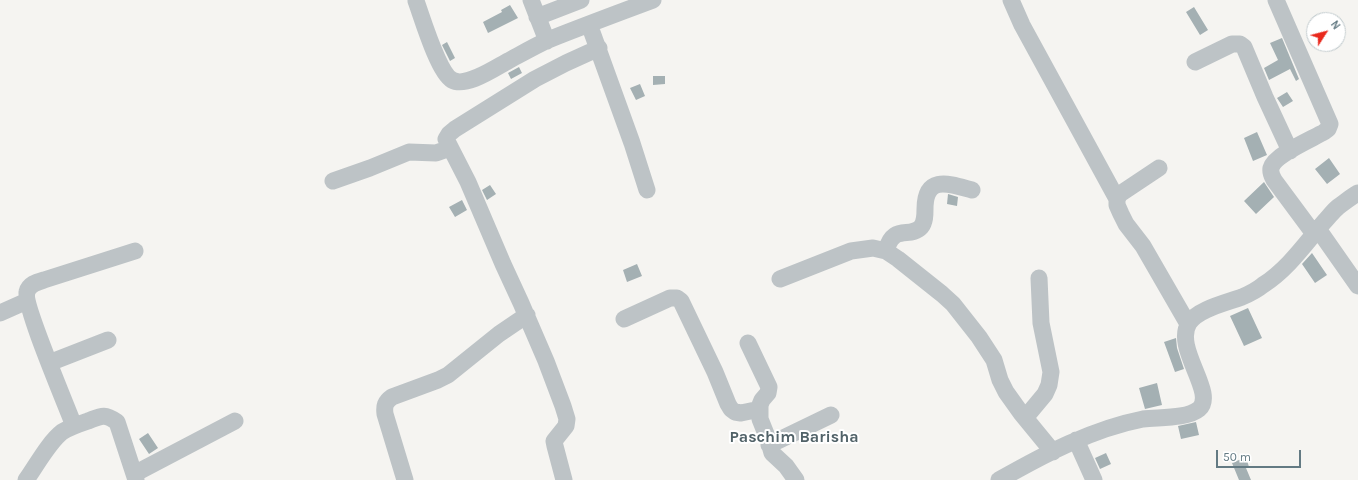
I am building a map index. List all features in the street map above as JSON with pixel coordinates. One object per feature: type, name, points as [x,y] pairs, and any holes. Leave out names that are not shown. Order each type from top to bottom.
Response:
[{"type":"street","points":[[419,0],[433,48],[452,80],[460,82],[467,81],[547,41],[653,0]]},
{"type":"street","points":[[531,0],[547,41]]},
{"type":"street","points":[[538,17],[581,0]]},
{"type":"street","points":[[1011,0],[1022,24],[1117,199],[1121,214],[1126,224],[1143,246],[1188,324]]},
{"type":"street","points":[[1276,0],[1330,124],[1328,130],[1276,160],[1271,166],[1270,173],[1358,286]]},
{"type":"street","points":[[589,24],[599,48],[647,190]]},
{"type":"street","points":[[1195,62],[1232,44],[1240,44],[1244,47],[1290,151]]},
{"type":"street","points":[[564,480],[554,441],[566,426],[567,419],[546,361],[468,182],[446,139],[455,129],[535,79],[566,62],[599,48]]},
{"type":"street","points":[[333,181],[409,152],[436,153],[450,148]]},
{"type":"street","points":[[1117,199],[1120,194],[1159,168]]},
{"type":"street","points":[[886,251],[888,244],[898,234],[915,231],[922,226],[925,217],[926,197],[935,186],[943,183],[972,190]]},
{"type":"street","points":[[999,480],[1076,440],[1106,429],[1145,419],[1194,412],[1201,408],[1204,401],[1203,392],[1185,342],[1185,332],[1188,324],[1195,315],[1244,296],[1264,285],[1286,267],[1316,231],[1338,208],[1356,198]]},
{"type":"street","points":[[780,279],[851,251],[873,248],[886,251],[898,258],[942,294],[967,321],[994,360],[1000,380],[1006,392],[1024,418],[1053,452]]},
{"type":"street","points":[[74,426],[49,362],[27,301],[26,294],[34,283],[135,251]]},
{"type":"street","points":[[1024,418],[1045,394],[1049,385],[1051,372],[1041,323],[1039,278]]},
{"type":"street","points":[[624,319],[670,298],[675,297],[679,299],[715,372],[731,409],[735,412],[741,413],[760,409]]},
{"type":"street","points":[[0,312],[27,301]]},
{"type":"street","points":[[405,480],[385,414],[384,406],[386,401],[392,397],[448,375],[498,334],[526,315]]},
{"type":"street","points":[[49,362],[108,340]]},
{"type":"street","points":[[748,343],[769,387],[769,390],[762,400],[760,409],[760,419],[768,438],[769,445],[772,453],[786,466],[796,480]]},
{"type":"street","points":[[769,445],[831,415]]},
{"type":"street","points":[[26,480],[55,439],[63,432],[74,426],[101,416],[109,417],[117,422],[135,477],[235,421]]},
{"type":"street","points":[[1076,440],[1094,480]]},
{"type":"building","points":[[510,5],[518,18],[488,33],[483,22],[502,12],[501,10]]},
{"type":"building","points":[[1194,7],[1208,30],[1200,35],[1186,12]]},
{"type":"building","points":[[1282,38],[1299,79],[1296,81],[1290,69],[1269,80],[1264,68],[1278,60],[1270,43]]},
{"type":"building","points":[[447,42],[455,58],[450,61],[442,45]]},
{"type":"building","points":[[519,67],[522,73],[511,79],[508,73]]},
{"type":"building","points":[[653,76],[665,76],[665,84],[653,85]]},
{"type":"building","points":[[640,84],[645,96],[636,100],[630,88]]},
{"type":"building","points":[[1287,92],[1293,101],[1283,107],[1277,98]]},
{"type":"building","points":[[1257,132],[1267,155],[1253,161],[1244,138]]},
{"type":"building","points":[[1329,158],[1340,174],[1327,184],[1315,169]]},
{"type":"building","points":[[1264,182],[1274,197],[1256,214],[1244,201]]},
{"type":"building","points":[[490,185],[496,194],[487,200],[482,190]]},
{"type":"building","points":[[948,194],[958,197],[957,206],[947,204]]},
{"type":"building","points":[[462,200],[467,210],[455,217],[449,207]]},
{"type":"building","points":[[1312,253],[1327,275],[1315,283],[1302,264]]},
{"type":"building","points":[[637,264],[642,276],[627,282],[623,270]]},
{"type":"building","points":[[1248,308],[1262,338],[1244,346],[1230,316]]},
{"type":"building","points":[[1176,338],[1177,348],[1184,369],[1175,372],[1164,342]]},
{"type":"building","points":[[1157,383],[1162,405],[1145,409],[1139,388]]},
{"type":"building","points":[[1196,422],[1199,435],[1181,439],[1178,426]]},
{"type":"building","points":[[148,433],[158,448],[149,454],[139,439]]},
{"type":"building","points":[[1106,453],[1111,464],[1100,469],[1095,458]]},
{"type":"building","points":[[1246,457],[1249,467],[1246,468],[1251,480],[1239,480],[1232,463]]},
{"type":"district","name":"Paschim Barisha","points":[[794,437]]}]
